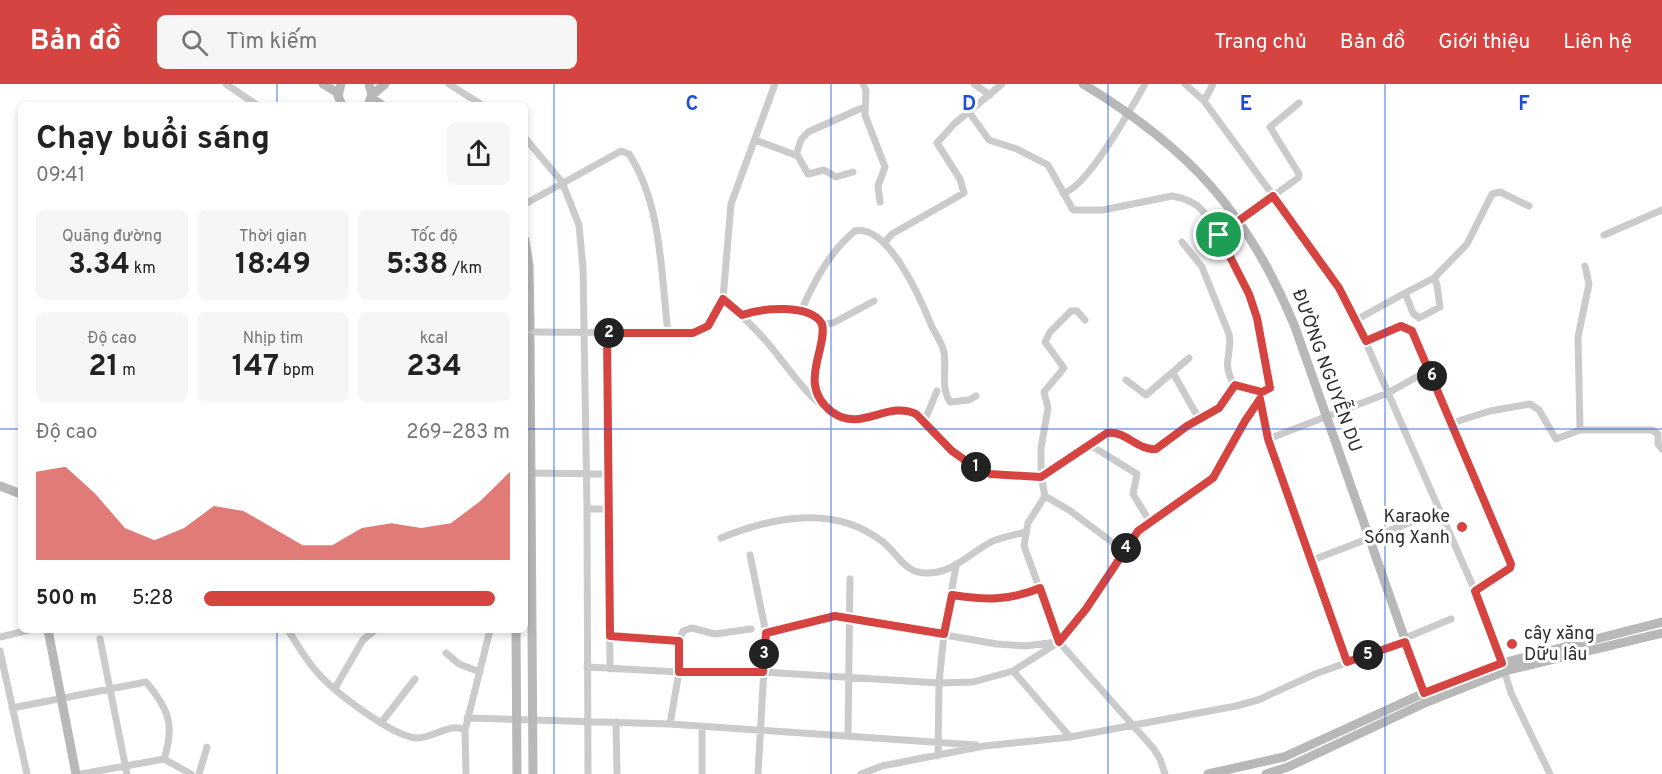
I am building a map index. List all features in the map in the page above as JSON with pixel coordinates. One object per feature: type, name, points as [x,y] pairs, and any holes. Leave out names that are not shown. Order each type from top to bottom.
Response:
[{"type":"main road","points":[[323,84],[339,97]]},
{"type":"main road","points":[[369,84],[370,99]]},
{"type":"main road","points":[[370,99],[385,84]]},
{"type":"main road","name":"ĐƯỜNG NGUYỄN DU","points":[[1083,84],[1130,112],[1183,156],[1241,221],[1278,284],[1425,698]]},
{"type":"main road","points":[[528,260],[532,473],[533,774]]},
{"type":"main road","points":[[0,486],[18,493]]},
{"type":"main road","points":[[1208,774],[1278,759],[1504,667],[1662,622]]},
{"type":"main road","points":[[49,633],[78,774]]},
{"type":"main road","points":[[516,633],[517,774]]},
{"type":"main road","points":[[1504,667],[1662,633]]},
{"type":"main road","points":[[1266,774],[1281,772],[1425,698]]},
{"type":"street","points":[[226,84],[253,102]]},
{"type":"street","points":[[449,84],[477,102]]},
{"type":"street","points":[[528,332],[693,333],[703,330],[711,321],[723,299],[731,204],[775,84]]},
{"type":"street","points":[[863,84],[866,90],[864,107],[885,167],[878,186],[880,202]]},
{"type":"street","points":[[974,84],[990,95]]},
{"type":"street","points":[[884,243],[892,234],[964,193],[960,179],[937,143],[1002,84]]},
{"type":"street","points":[[1063,193],[1072,189],[1083,178],[1130,112],[1145,84]]},
{"type":"street","points":[[1185,84],[1204,101],[1273,196],[1339,288],[1356,320],[1475,591],[1504,667],[1511,693],[1551,774]]},
{"type":"street","points":[[1204,101],[1213,84]]},
{"type":"street","points":[[1219,235],[1299,176],[1270,127],[1299,103]]},
{"type":"street","points":[[796,155],[801,140],[808,132],[864,107]]},
{"type":"street","points":[[587,667],[679,672],[763,672],[939,683],[973,682],[1013,671],[1059,642],[1086,609],[1138,531],[1213,478],[1245,421],[1271,383],[1257,318],[1249,294],[1219,235],[1200,208],[1182,198],[1172,196],[1102,210],[1079,211],[1071,208],[1048,165],[1017,149],[989,140],[969,112]]},
{"type":"street","points":[[755,140],[796,155],[807,174],[824,170],[836,177],[853,172]]},
{"type":"street","points":[[528,142],[562,182],[579,225],[583,268],[588,509],[586,720],[588,774]]},
{"type":"street","points":[[528,202],[621,151],[628,153],[649,195],[658,243],[668,333]]},
{"type":"street","points":[[1356,320],[1434,278],[1467,244],[1492,194],[1500,192],[1528,206]]},
{"type":"street","points":[[1605,235],[1662,210]]},
{"type":"street","points":[[801,311],[830,260],[849,236],[859,230],[884,243],[890,249],[921,299],[944,356],[944,386],[948,398],[953,403],[976,396]]},
{"type":"street","points":[[1182,242],[1202,267],[1229,334],[1230,341],[1225,363],[1235,385],[1261,396]]},
{"type":"street","points":[[1580,430],[1578,337],[1589,284],[1585,266]]},
{"type":"street","points":[[1405,293],[1416,316],[1426,315],[1440,307],[1434,278]]},
{"type":"street","points":[[723,299],[742,315],[816,400],[840,417],[851,420],[871,418],[895,409],[906,410],[924,422],[952,451],[990,474],[1041,477],[1104,434],[1115,432],[1146,448],[1156,449],[1198,419],[1219,408],[1235,385]]},
{"type":"street","points":[[822,324],[833,323],[874,301]]},
{"type":"street","points":[[742,315],[763,310],[801,311],[819,318],[822,324],[814,372],[823,404]]},
{"type":"street","points":[[1085,320],[1077,311],[1071,311],[1050,332],[1045,342],[1064,368],[1044,392],[1048,408],[1041,448],[1041,477],[1045,496],[1026,532],[1026,553],[1059,642],[1158,754],[1165,774]]},
{"type":"street","points":[[1366,341],[1405,326],[1412,331],[1512,565],[1475,591]]},
{"type":"street","points":[[607,333],[610,669]]},
{"type":"street","points":[[1126,380],[1146,395],[1189,358]]},
{"type":"street","points":[[1268,439],[1388,393],[1429,370]]},
{"type":"street","points":[[1173,373],[1198,419]]},
{"type":"street","points":[[924,422],[937,392]]},
{"type":"street","points":[[1261,396],[1268,439],[1347,662]]},
{"type":"street","points":[[1452,423],[1490,411],[1530,404],[1539,410],[1556,439],[1580,430],[1652,430],[1658,434],[1658,444],[1662,449]]},
{"type":"street","points":[[1090,445],[1137,474],[1133,494],[1150,522]]},
{"type":"street","points":[[532,473],[609,474]]},
{"type":"street","points":[[1045,496],[1069,510],[1124,551]]},
{"type":"street","points":[[588,509],[609,509]]},
{"type":"street","points":[[721,538],[768,521],[809,516],[856,528],[881,540],[907,568],[919,573],[933,573],[956,566],[992,542],[1026,532]]},
{"type":"street","points":[[1310,561],[1409,523]]},
{"type":"street","points":[[750,555],[766,633],[759,774]]},
{"type":"street","points":[[938,756],[939,683],[944,634],[956,566]]},
{"type":"street","points":[[848,735],[850,579]]},
{"type":"street","points":[[952,595],[997,600],[1018,597],[1040,588]]},
{"type":"street","points":[[766,633],[835,616],[1013,646],[1059,642]]},
{"type":"street","points":[[861,774],[882,766],[984,746],[1070,737],[1248,703],[1451,619]]},
{"type":"street","points":[[670,724],[679,672],[679,641],[683,631],[692,628],[715,634],[751,629]]},
{"type":"street","points":[[0,637],[18,633]]},
{"type":"street","points":[[290,633],[317,673],[381,723],[402,735],[417,738],[432,736],[452,727],[465,730]]},
{"type":"street","points":[[335,688],[363,640],[371,633]]},
{"type":"street","points":[[466,774],[465,730],[489,633]]},
{"type":"street","points":[[610,636],[679,641]]},
{"type":"street","points":[[100,639],[127,774]]},
{"type":"street","points":[[0,651],[27,774]]},
{"type":"street","points":[[446,653],[459,664],[480,672]]},
{"type":"street","points":[[1013,671],[1070,737]]},
{"type":"street","points":[[381,723],[415,679]]},
{"type":"street","points":[[12,708],[146,682],[166,711],[171,737],[164,759]]},
{"type":"street","points":[[467,718],[670,724],[984,746]]},
{"type":"street","points":[[616,722],[617,774]]},
{"type":"street","points":[[702,726],[702,774]]},
{"type":"street","points":[[199,774],[207,747]]},
{"type":"street","points":[[78,774],[164,759],[191,774]]},
{"type":"street","points":[[1278,759],[1281,772]]},
{"type":"place","name":"Karaoke Sóng Xanh","points":[[1462,527]]},
{"type":"place","name":"cây xăng Dữu lâu","points":[[1512,644]]},
{"type":"route","points":[[1273,196],[1339,288],[1366,341],[1401,326],[1410,328],[1412,331],[1512,566],[1475,591],[1502,663],[1424,693],[1405,642],[1347,662],[1268,439],[1260,399],[1213,478],[1138,531],[1086,609],[1059,642],[1040,588],[1010,599],[982,600],[952,595],[944,634],[835,616],[766,633],[763,672],[679,672],[679,641],[610,636],[607,333],[693,333],[708,326],[723,299],[742,315],[763,310],[801,311],[819,318],[822,324],[823,329],[814,372],[823,404],[831,411],[840,417],[858,420],[895,409],[906,410],[916,414],[952,451],[990,474],[1041,477],[1045,472],[1071,460],[1104,434],[1115,432],[1146,448],[1156,449],[1187,426],[1219,408],[1235,385],[1262,392],[1267,392],[1270,388],[1268,367],[1249,294],[1219,235],[1273,196]]}]
